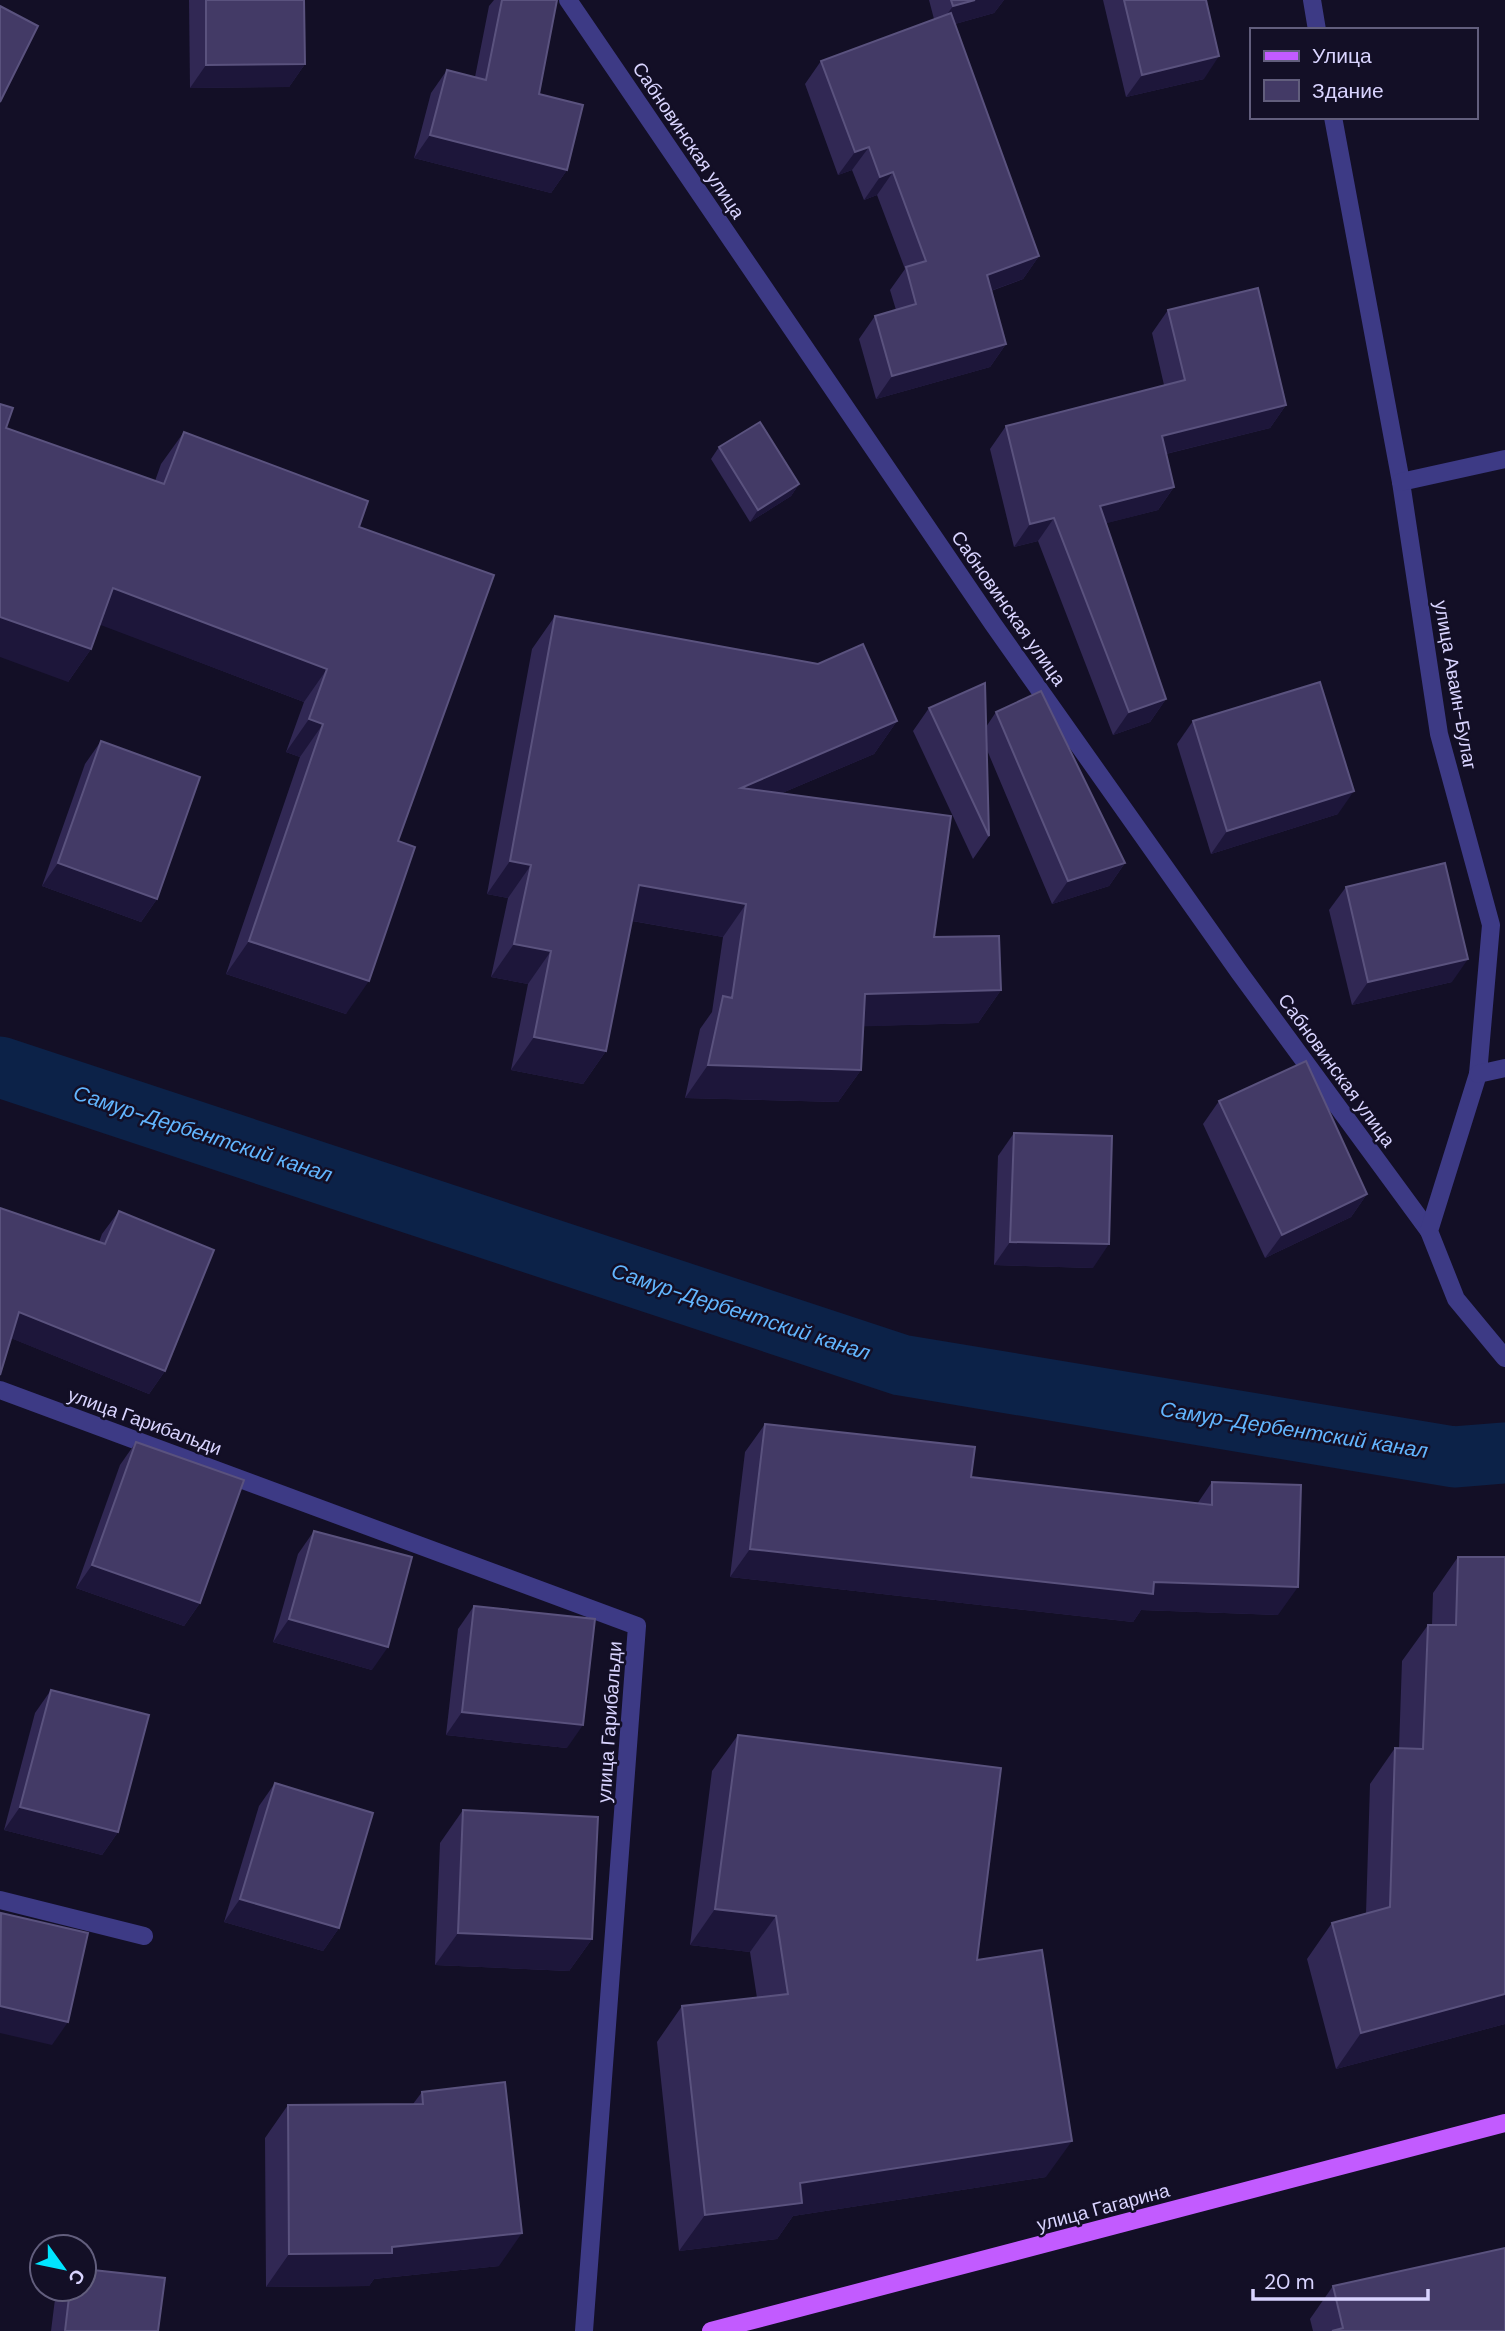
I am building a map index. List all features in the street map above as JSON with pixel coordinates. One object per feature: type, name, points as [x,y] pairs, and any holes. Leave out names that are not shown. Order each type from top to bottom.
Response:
[{"type":"main road","name":"улица Гагарина","points":[[711,2331],[1505,2123]]},
{"type":"street","name":"Сабновинская улица","points":[[568,0],[993,624],[1240,972],[1429,1231]]},
{"type":"street","points":[[1312,0],[1317,28]]},
{"type":"street","name":"улица Аваин-Булаг","points":[[1334,119],[1401,482],[1439,734],[1491,925],[1478,1074],[1429,1231]]},
{"type":"street","points":[[1401,482],[1505,459]]},
{"type":"street","points":[[1478,1074],[1505,1068]]},
{"type":"street","points":[[1429,1231],[1456,1299],[1505,1357]]},
{"type":"street","name":"улица Гарибальди","points":[[0,1390],[637,1626],[583,2331]]},
{"type":"street","points":[[0,1900],[144,1936]]},
{"type":"building","points":[[206,0],[304,0],[305,64],[206,65]]},
{"type":"building","points":[[502,0],[557,0],[539,94],[583,105],[567,170],[430,135],[447,70],[486,80]]},
{"type":"building","points":[[951,0],[975,0],[953,6]]},
{"type":"building","points":[[1124,0],[1206,0],[1219,56],[1142,75]]},
{"type":"building","points":[[0,6],[38,26],[0,102]]},
{"type":"building","points":[[951,13],[1039,256],[987,275],[1006,344],[892,376],[875,316],[916,304],[906,267],[926,261],[893,172],[880,177],[869,147],[855,152],[821,61]]},
{"type":"building","points":[[1258,288],[1286,405],[1162,436],[1174,487],[1100,506],[1166,699],[1129,712],[1054,518],[1030,524],[1006,426],[1185,380],[1168,310]]},
{"type":"building","points":[[0,404],[13,408],[6,428],[164,484],[184,432],[368,501],[359,527],[494,575],[398,841],[415,847],[369,981],[249,941],[323,724],[309,719],[327,669],[113,588],[91,649],[0,617]]},
{"type":"building","points":[[760,422],[799,484],[758,510],[719,447]]},
{"type":"building","points":[[555,616],[818,664],[863,644],[897,721],[741,788],[951,816],[934,937],[999,936],[1001,990],[865,994],[861,1070],[708,1065],[723,996],[732,998],[746,904],[639,885],[606,1051],[534,1037],[551,951],[514,944],[531,865],[510,861]]},
{"type":"building","points":[[1320,682],[1354,791],[1227,831],[1193,721]]},
{"type":"building","points":[[985,683],[989,836],[929,708]]},
{"type":"building","points":[[1041,691],[1125,863],[1068,881],[996,712]]},
{"type":"building","points":[[101,741],[200,777],[157,899],[58,863]]},
{"type":"building","points":[[1445,863],[1468,959],[1368,982],[1346,887]]},
{"type":"building","points":[[1306,1061],[1367,1194],[1282,1235],[1219,1101]]},
{"type":"building","points":[[1014,1133],[1112,1136],[1109,1244],[1010,1242]]},
{"type":"building","points":[[0,1208],[105,1244],[119,1211],[214,1250],[165,1371],[19,1312],[0,1375]]},
{"type":"building","points":[[765,1424],[975,1447],[971,1477],[1212,1505],[1212,1482],[1301,1485],[1298,1587],[1154,1582],[1153,1594],[750,1549]]},
{"type":"building","points":[[136,1442],[244,1480],[200,1603],[92,1565]]},
{"type":"building","points":[[314,1531],[412,1557],[388,1647],[289,1619]]},
{"type":"building","points":[[1458,1557],[1505,1557],[1505,1994],[1361,2033],[1332,1923],[1390,1907],[1395,1748],[1423,1749],[1428,1625],[1456,1625]]},
{"type":"building","points":[[474,1606],[595,1619],[583,1725],[462,1712]]},
{"type":"building","points":[[51,1690],[149,1715],[118,1832],[20,1807]]},
{"type":"building","points":[[738,1735],[1001,1768],[977,1960],[1042,1950],[1072,2141],[800,2183],[802,2203],[705,2215],[682,2006],[788,1994],[776,1916],[715,1909]]},
{"type":"building","points":[[275,1783],[373,1813],[339,1928],[240,1899]]},
{"type":"building","points":[[463,1810],[598,1817],[592,1939],[458,1933]]},
{"type":"building","points":[[1,1913],[88,1933],[68,2022],[0,2006]]},
{"type":"building","points":[[505,2082],[522,2233],[392,2247],[392,2253],[289,2254],[288,2105],[423,2104],[422,2092]]},
{"type":"building","points":[[1505,2248],[1505,2331],[1332,2331],[1343,2328],[1333,2286]]},
{"type":"building","points":[[98,2271],[165,2278],[158,2331],[65,2331],[68,2303],[98,2303]]},
{"type":"waterway","name":"Самур-Дербентский канал","points":[[0,1067],[901,1365],[1454,1457],[1505,1453]]}]
